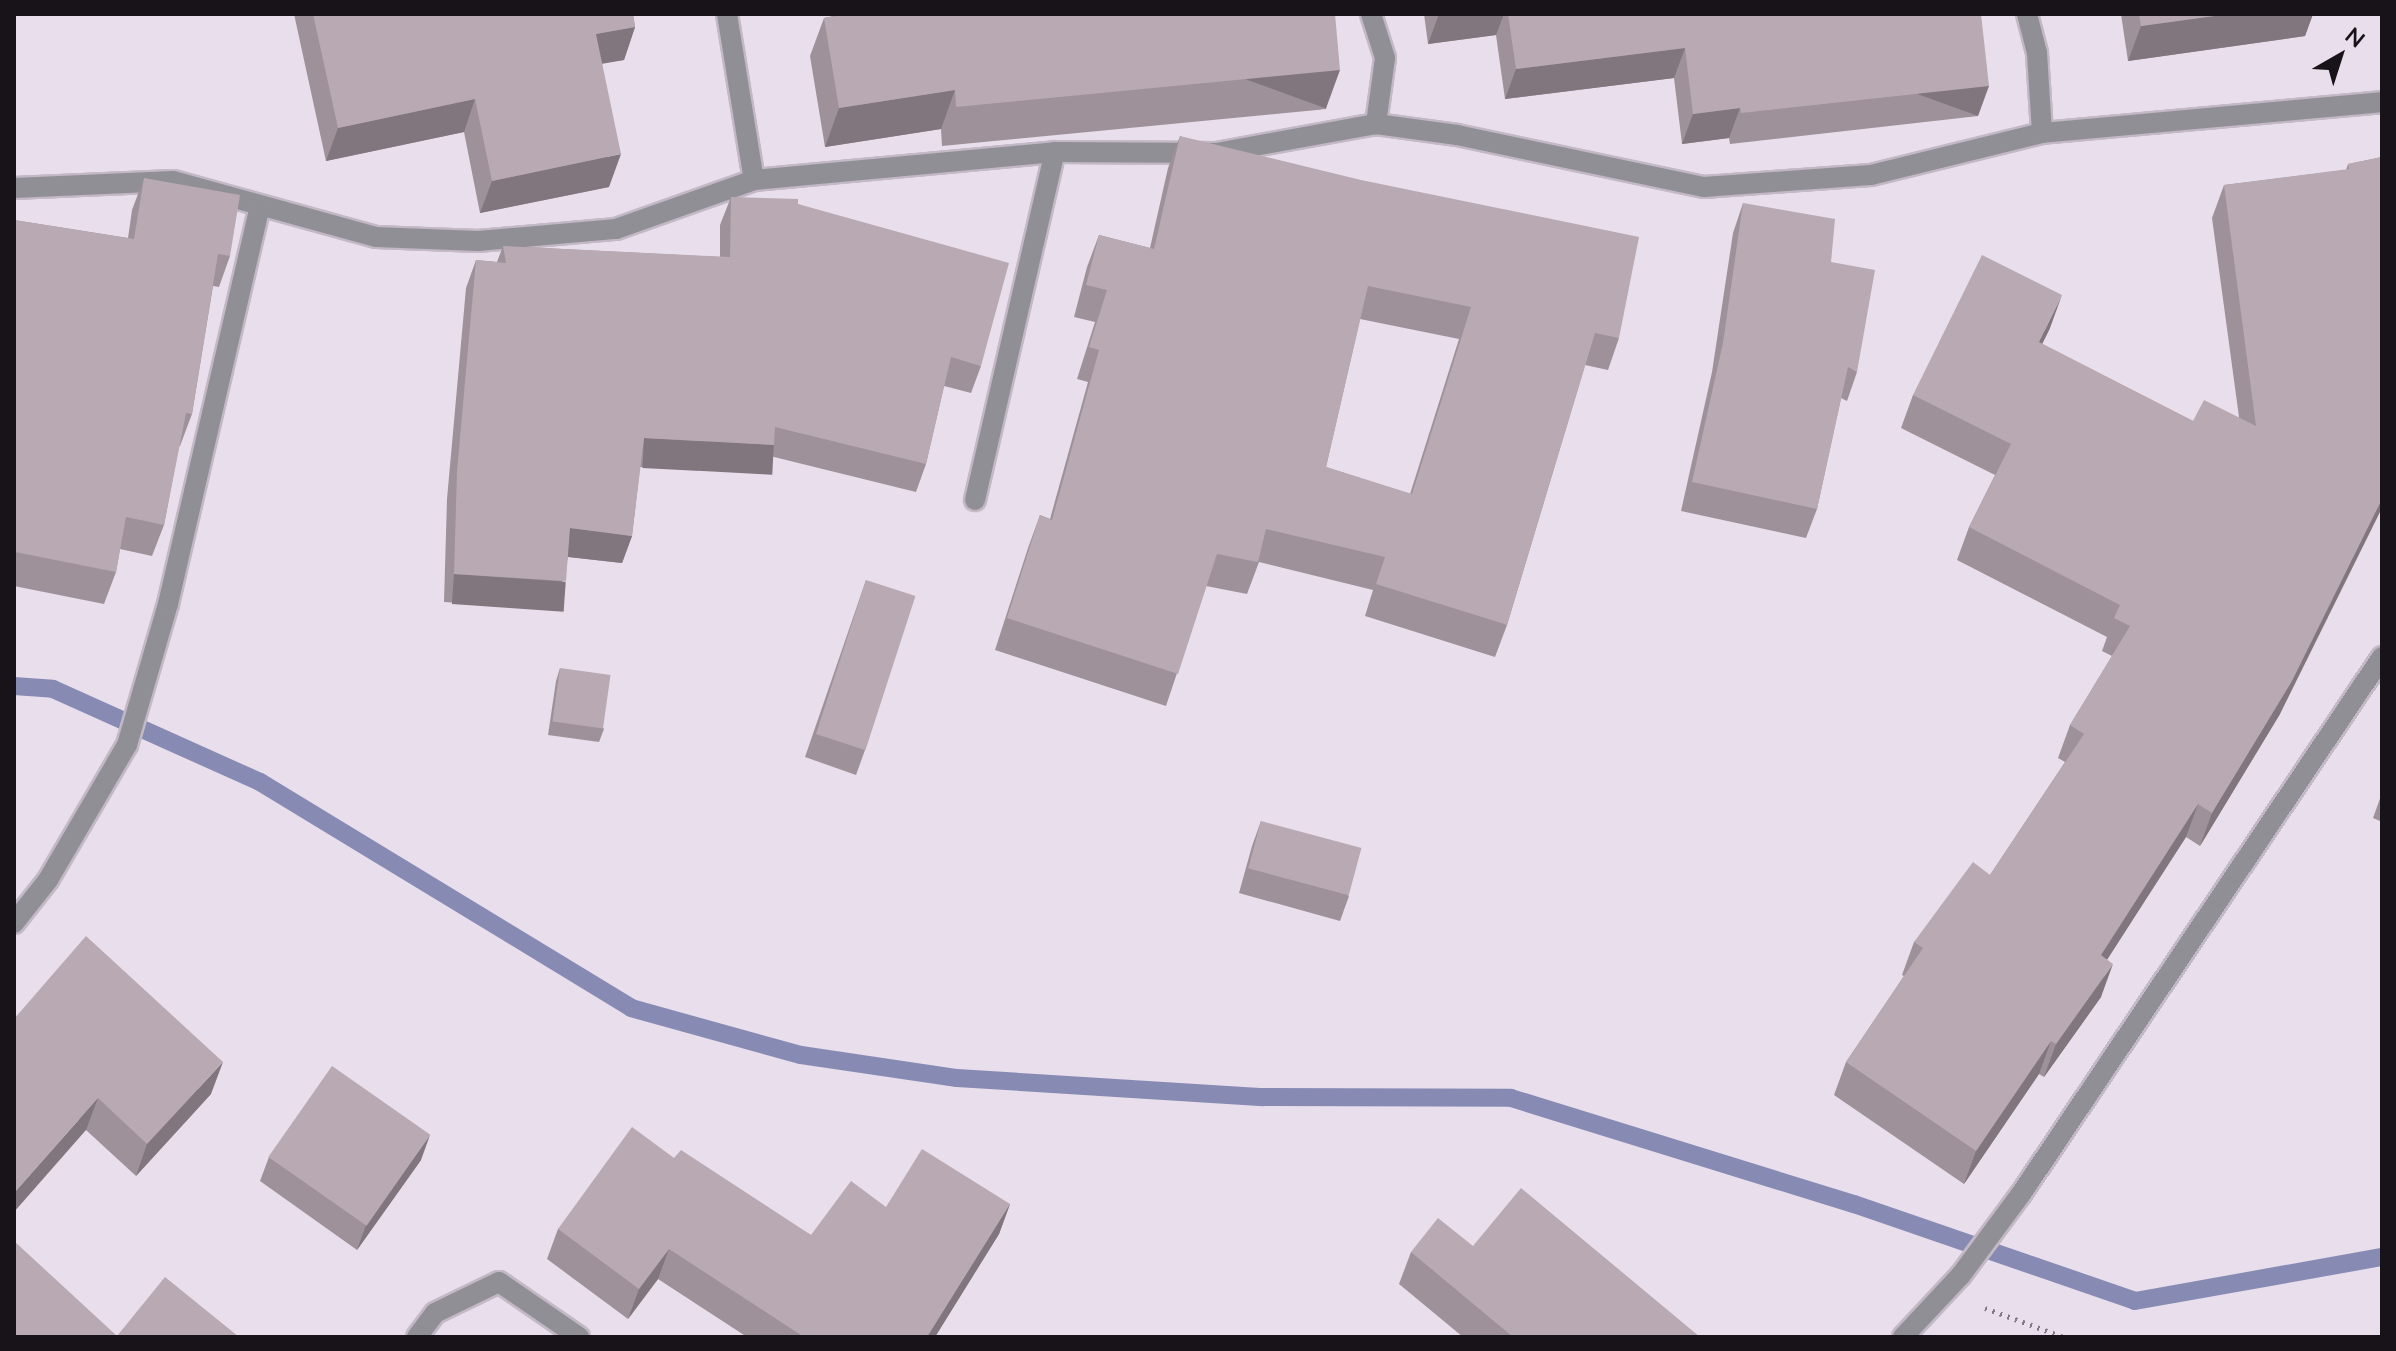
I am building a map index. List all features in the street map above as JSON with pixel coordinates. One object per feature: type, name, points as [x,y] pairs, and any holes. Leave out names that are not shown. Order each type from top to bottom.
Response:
[{"type":"street","points":[[727,14],[754,180]]},
{"type":"street","points":[[1371,14],[1385,58],[1376,124]]},
{"type":"street","points":[[2027,14],[2037,53],[2042,133]]},
{"type":"street","points":[[14,188],[173,181],[376,237],[478,241],[616,229],[754,180],[1055,152],[1216,153],[1376,124],[1457,135],[1704,187],[1871,175],[2042,133],[2382,102]]},
{"type":"street","points":[[975,500],[1055,152]]},
{"type":"street","points":[[14,923],[48,880],[127,745],[168,604],[260,207]]},
{"type":"street","points":[[1903,1337],[1961,1275],[2021,1194],[2382,657]]},
{"type":"street","points":[[417,1337],[435,1313],[499,1282],[579,1337]]},
{"type":"path","points":[[1942,1294],[2064,1337]]},
{"type":"building","points":[[313,14],[633,14],[635,27],[596,34],[621,154],[492,181],[475,99],[338,128]]},
{"type":"building","points":[[848,14],[1335,14],[1340,70],[956,107],[955,90],[839,108],[824,18]]},
{"type":"building","points":[[1508,14],[1981,14],[1989,86],[1741,113],[1740,108],[1693,114],[1685,48],[1516,69]]},
{"type":"building","points":[[2139,14],[2229,14],[2141,26]]},
{"type":"building","points":[[1180,136],[1361,180],[1639,237],[1619,338],[1595,333],[1507,625],[1376,584],[1385,557],[1266,529],[1258,562],[1217,554],[1178,674],[1007,618],[1040,515],[1052,520],[1099,350],[1089,347],[1107,290],[1086,285],[1099,235],[1154,249]],"holes":[[[1368,286],[1471,307],[1412,494],[1326,467]]]},
{"type":"building","points":[[2382,157],[2382,499],[2292,681],[2212,813],[2198,804],[2101,955],[2113,964],[2056,1044],[2051,1041],[1976,1151],[1846,1062],[1923,948],[1914,942],[1973,862],[1990,875],[2084,734],[2070,725],[2130,626],[2114,618],[2120,605],[1969,527],[2011,444],[1913,395],[1982,255],[2062,295],[2039,342],[2193,421],[2204,400],[2256,426],[2224,185],[2349,169],[2348,164]]},
{"type":"building","points":[[144,178],[240,195],[230,256],[218,254],[192,414],[186,413],[164,525],[126,517],[116,572],[15,552],[14,566],[14,220],[134,239]]},
{"type":"building","points":[[731,197],[798,199],[798,204],[1009,263],[981,366],[951,357],[926,464],[775,427],[774,445],[644,438],[632,536],[570,528],[566,581],[454,574],[457,471],[476,260],[506,263],[503,246],[730,257]]},
{"type":"building","points":[[1743,203],[1835,219],[1831,262],[1875,270],[1857,372],[1848,367],[1817,509],[1692,482],[1723,343]]},
{"type":"building","points":[[866,580],[915,596],[865,750],[816,734]]},
{"type":"building","points":[[560,668],[611,675],[603,729],[552,721]]},
{"type":"building","points":[[1261,821],[1361,848],[1349,895],[1248,868]]},
{"type":"building","points":[[86,936],[223,1062],[147,1144],[98,1098],[14,1193],[14,1019]]},
{"type":"building","points":[[332,1066],[430,1135],[367,1226],[268,1157]]},
{"type":"building","points":[[632,1127],[674,1158],[681,1150],[811,1235],[851,1181],[886,1207],[922,1149],[1010,1204],[927,1337],[804,1337],[669,1249],[639,1289],[558,1229]]},
{"type":"building","points":[[1521,1188],[1700,1337],[1513,1337],[1411,1252],[1438,1218],[1473,1246]]},
{"type":"building","points":[[14,1241],[117,1336],[165,1277],[239,1337],[14,1337]]},
{"type":"waterway","points":[[14,686],[53,689],[260,782],[631,1008],[801,1055],[957,1078],[1263,1097],[1511,1098],[1854,1204],[2135,1301],[2382,1257]]}]
